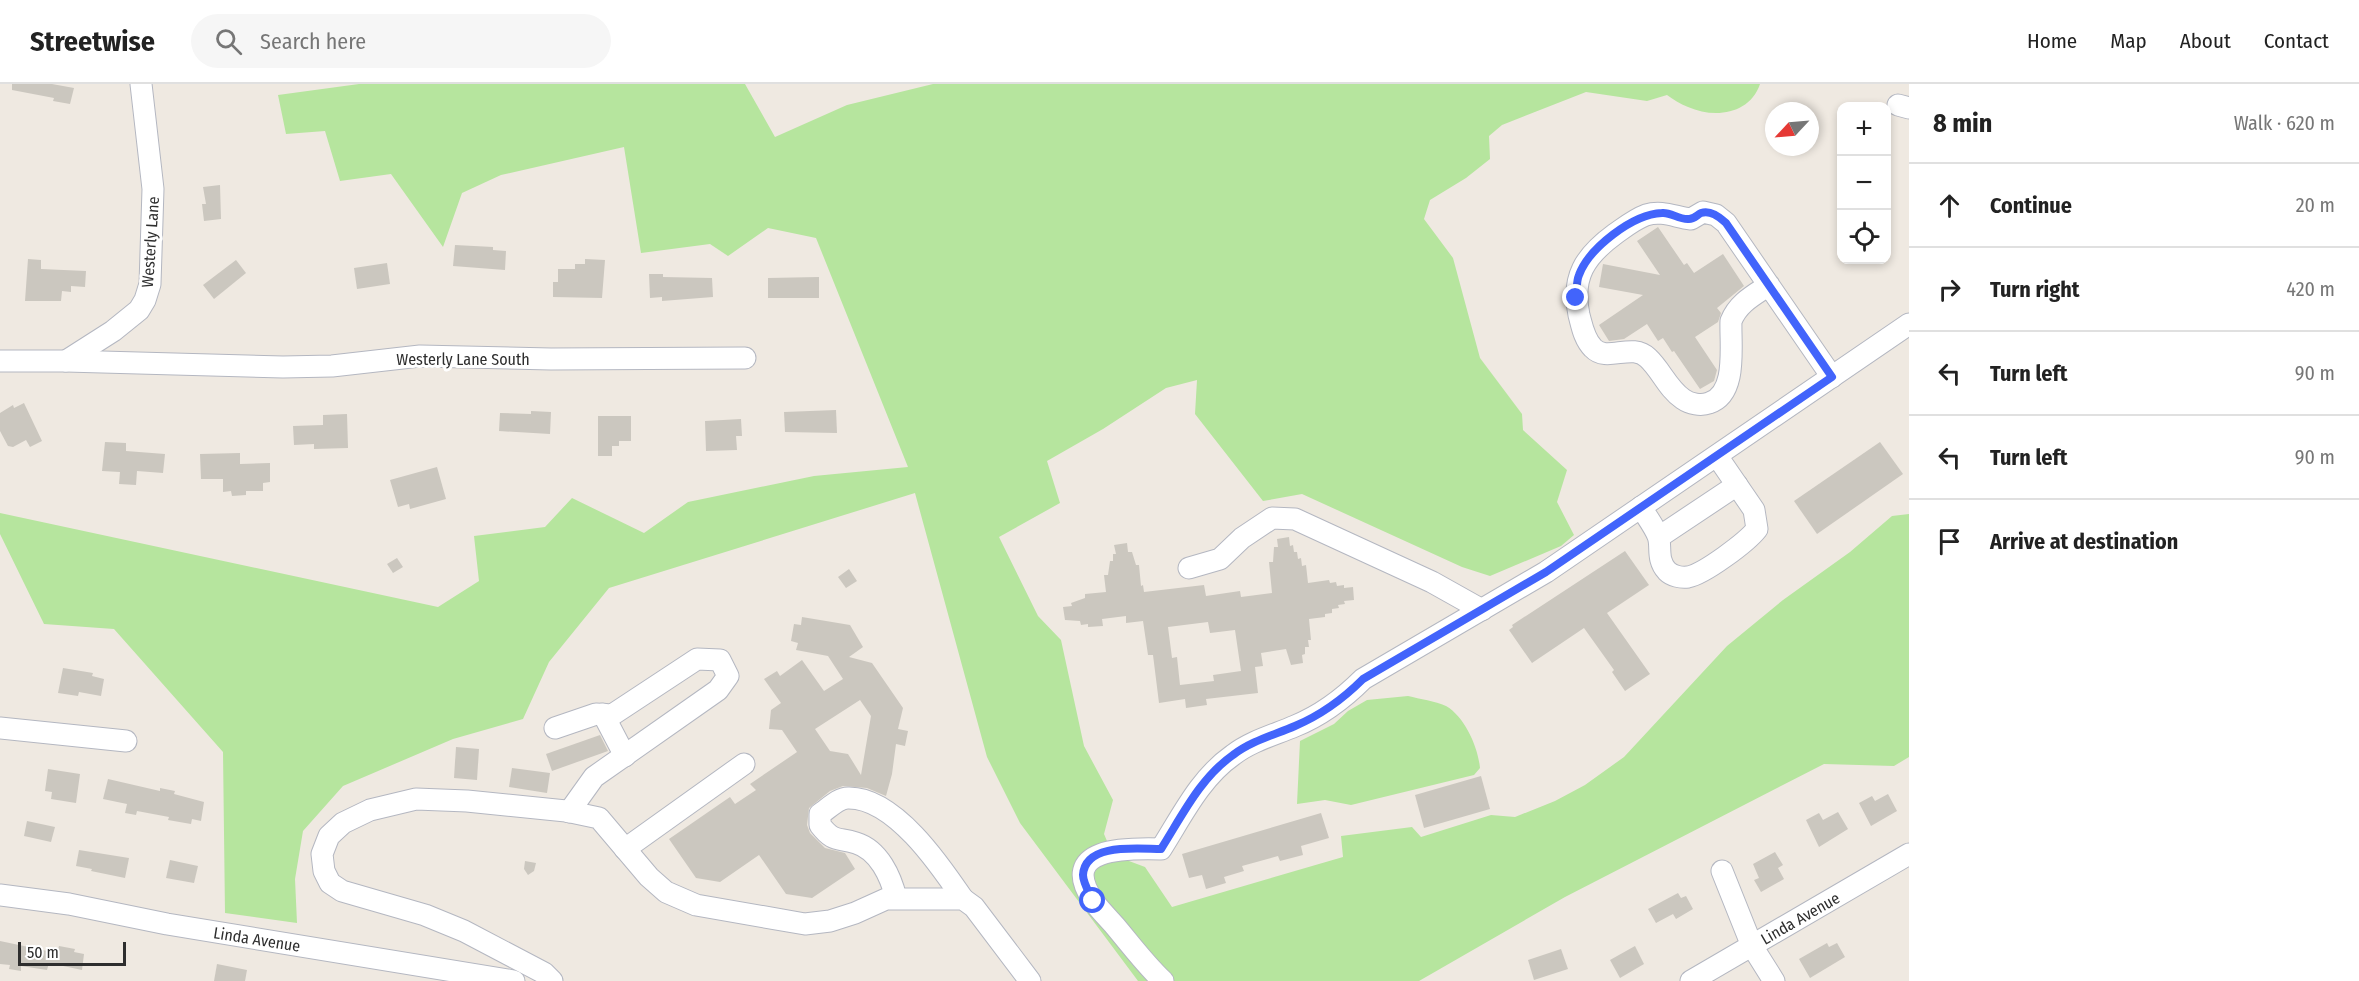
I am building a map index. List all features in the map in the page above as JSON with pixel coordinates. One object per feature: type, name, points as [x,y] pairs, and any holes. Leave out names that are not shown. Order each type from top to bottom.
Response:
[{"type":"street","name":"Westerly Lane","points":[[66,360],[113,331],[139,310],[150,284],[153,189],[141,84]]},
{"type":"street","points":[[1769,285],[1745,301],[1734,312],[1731,321],[1730,380],[1722,395],[1716,400],[1698,405],[1684,400],[1672,389],[1646,356],[1628,351],[1603,355],[1594,350],[1587,341],[1582,327],[1576,298],[1579,275],[1598,246],[1630,224],[1647,215],[1665,212],[1678,218],[1691,219],[1703,212],[1716,215],[1726,223],[1769,285],[1832,377]]},
{"type":"street","points":[[1163,981],[1145,964],[1093,901],[1083,876],[1086,864],[1097,854],[1114,849],[1161,849],[1196,794],[1215,770],[1234,754],[1321,713],[1343,699],[1363,679],[1546,572],[1909,324]]},
{"type":"street","name":"Westerly Lane South","points":[[181,364],[332,366],[420,356],[551,359],[745,358]]},
{"type":"street","name":"Westerly Lane","points":[[0,362],[66,360],[181,364]]},
{"type":"street","points":[[1641,507],[1659,537],[1658,548],[1666,570],[1677,577],[1689,577],[1700,573],[1750,538],[1757,529],[1754,510],[1717,456]]},
{"type":"street","points":[[1659,537],[1737,485]]},
{"type":"street","points":[[1189,568],[1220,559],[1242,538],[1272,518],[1295,519],[1432,582],[1482,610]]},
{"type":"street","points":[[555,728],[596,714],[612,715],[697,659],[720,660],[728,676],[718,690],[594,777],[569,812]]},
{"type":"street","points":[[603,714],[625,756]]},
{"type":"street","points":[[0,728],[126,741]]},
{"type":"street","points":[[626,849],[744,764]]},
{"type":"street","points":[[896,898],[891,876],[869,848],[830,837],[820,825],[820,814],[839,800],[847,797],[873,803],[906,826],[946,874],[963,899],[974,907],[1030,981]]},
{"type":"street","points":[[552,981],[544,973],[454,927],[425,915],[342,891],[330,883],[324,870],[322,855],[329,836],[343,823],[370,810],[416,799],[467,801],[569,812],[599,818],[649,877],[666,892],[696,905],[805,924],[830,921],[855,913],[886,898],[963,899]]},
{"type":"street","name":"Linda Avenue","points":[[1691,981],[1909,854]]},
{"type":"street","points":[[1722,871],[1752,946],[1774,981]]},
{"type":"street","name":"Linda Avenue","points":[[0,895],[69,904],[167,924],[514,981]]},
{"type":"green space","points":[[359,84],[745,84],[775,137],[847,105],[933,84],[1760,84],[1755,94],[1740,108],[1720,113],[1698,111],[1667,95],[1647,101],[1586,92],[1502,125],[1489,136],[1490,159],[1466,178],[1430,200],[1424,219],[1453,258],[1480,358],[1522,414],[1523,430],[1567,470],[1557,502],[1574,535],[1561,546],[1490,576],[1462,567],[1302,494],[1263,501],[1195,414],[1197,380],[1166,388],[1103,429],[1047,461],[1060,503],[999,537],[1038,616],[1061,640],[1084,746],[1113,800],[1104,834],[1113,855],[1145,867],[1172,907],[1343,857],[1341,836],[1412,827],[1421,837],[1491,815],[1515,817],[1555,801],[1585,785],[1624,757],[1727,646],[1783,600],[1850,552],[1892,516],[1909,514],[1909,757],[1894,766],[1824,764],[1565,897],[1419,981],[1138,981],[1020,823],[987,757],[915,493],[609,588],[549,662],[523,719],[453,739],[343,786],[303,831],[295,879],[297,923],[225,913],[223,752],[114,629],[44,624],[0,534],[0,513],[438,607],[479,581],[474,536],[545,527],[572,498],[644,533],[688,502],[814,476],[908,467],[816,238],[768,228],[728,256],[710,244],[641,253],[624,147],[501,175],[462,193],[443,247],[391,174],[340,181],[325,131],[286,134],[278,95]]},
{"type":"green space","points":[[1408,696],[1446,706],[1459,717],[1477,751],[1480,768],[1474,775],[1351,805],[1325,800],[1297,804],[1300,741],[1334,724],[1348,711],[1367,700]]},
{"type":"building","points":[[12,84],[52,84],[74,88],[70,104],[53,101],[54,98],[12,90]]},
{"type":"building","points":[[220,185],[221,219],[204,221],[202,204],[206,204],[203,187]]},
{"type":"building","points":[[1658,227],[1684,265],[1687,263],[1694,273],[1723,254],[1744,286],[1717,308],[1721,313],[1718,322],[1695,337],[1717,370],[1714,381],[1700,389],[1674,351],[1672,352],[1663,338],[1658,341],[1647,324],[1624,339],[1609,341],[1599,325],[1643,295],[1599,287],[1603,264],[1660,275],[1637,241]]},
{"type":"building","points":[[455,245],[493,247],[493,250],[506,251],[505,270],[453,266]]},
{"type":"building","points":[[28,259],[41,260],[41,269],[86,271],[85,287],[71,286],[71,292],[62,291],[61,301],[25,301]]},
{"type":"building","points":[[585,259],[605,260],[602,298],[553,297],[553,282],[558,282],[558,269],[575,269],[575,264],[585,264]]},
{"type":"building","points":[[236,260],[246,273],[214,299],[203,285]]},
{"type":"building","points":[[387,263],[390,284],[357,289],[354,268]]},
{"type":"building","points":[[649,274],[663,274],[663,277],[712,278],[713,297],[662,301],[662,297],[650,298]]},
{"type":"building","points":[[819,277],[819,298],[768,298],[768,278]]},
{"type":"building","points":[[24,403],[42,441],[30,447],[26,440],[13,447],[8,446],[0,431],[0,413],[13,405],[14,408]]},
{"type":"building","points":[[836,410],[837,433],[785,432],[784,412]]},
{"type":"building","points":[[531,411],[551,412],[550,434],[499,431],[500,413],[531,414]]},
{"type":"building","points":[[347,414],[348,448],[314,449],[314,444],[294,445],[293,426],[323,425],[323,415]]},
{"type":"building","points":[[598,416],[631,416],[631,441],[619,441],[619,446],[612,446],[612,456],[598,456]]},
{"type":"building","points":[[741,419],[742,436],[736,436],[737,450],[706,451],[705,421]]},
{"type":"building","points":[[105,442],[126,443],[126,451],[165,454],[163,473],[137,471],[136,485],[119,484],[120,472],[102,471]]},
{"type":"building","points":[[1880,442],[1903,474],[1817,534],[1794,501]]},
{"type":"building","points":[[240,453],[240,464],[270,463],[270,482],[263,483],[263,491],[246,491],[246,495],[232,496],[231,491],[223,492],[223,479],[201,479],[200,454]]},
{"type":"building","points":[[437,467],[446,499],[410,509],[409,504],[398,507],[390,480]]},
{"type":"building","points":[[1289,537],[1290,546],[1293,545],[1298,559],[1301,558],[1302,566],[1306,565],[1308,583],[1329,580],[1330,583],[1336,582],[1337,586],[1353,587],[1354,600],[1344,601],[1345,604],[1338,605],[1339,608],[1332,609],[1332,613],[1325,614],[1325,617],[1309,619],[1311,640],[1308,640],[1309,647],[1305,647],[1305,654],[1302,655],[1303,663],[1291,665],[1286,649],[1261,653],[1263,666],[1255,667],[1258,693],[1206,699],[1207,705],[1186,708],[1185,699],[1159,703],[1153,655],[1148,655],[1143,621],[1126,623],[1126,616],[1102,619],[1103,626],[1088,627],[1088,624],[1081,625],[1080,621],[1065,620],[1063,607],[1072,606],[1071,603],[1085,598],[1085,594],[1106,592],[1104,575],[1108,575],[1110,561],[1113,561],[1113,554],[1116,554],[1114,545],[1127,543],[1128,552],[1132,552],[1136,565],[1139,565],[1141,586],[1143,585],[1144,592],[1204,585],[1206,596],[1240,591],[1241,597],[1272,593],[1269,562],[1273,562],[1274,547],[1278,547],[1277,539]],"holes":[[[1208,622],[1210,633],[1235,630],[1241,671],[1213,675],[1214,681],[1180,685],[1177,657],[1172,658],[1168,627]]]},
{"type":"building","points":[[1625,551],[1649,585],[1607,613],[1650,674],[1625,691],[1612,672],[1614,670],[1584,628],[1532,663],[1509,630],[1513,627],[1512,625]]},
{"type":"building","points":[[397,558],[403,567],[393,573],[387,564]]},
{"type":"building","points":[[849,569],[857,581],[846,588],[838,577]]},
{"type":"building","points":[[802,617],[850,625],[863,647],[849,657],[872,663],[903,708],[898,729],[908,731],[905,746],[896,744],[886,796],[867,788],[843,786],[830,791],[809,808],[807,825],[810,833],[825,848],[845,853],[855,869],[812,898],[786,894],[759,855],[720,882],[696,878],[669,839],[730,797],[735,804],[756,790],[750,784],[797,752],[782,730],[769,729],[771,710],[781,703],[764,679],[777,671],[780,676],[802,660],[824,691],[843,679],[828,656],[796,650],[798,643],[791,641],[794,624],[801,625]],"holes":[[[860,700],[871,716],[861,775],[848,754],[830,751],[815,729]]]},
{"type":"building","points":[[63,668],[93,673],[92,676],[104,679],[101,696],[79,692],[78,696],[58,693]]},
{"type":"building","points":[[600,735],[608,751],[552,771],[546,754]]},
{"type":"building","points":[[456,747],[479,749],[477,780],[454,778]]},
{"type":"building","points":[[512,768],[550,773],[547,793],[509,787]]},
{"type":"building","points":[[48,769],[80,774],[76,803],[51,799],[52,792],[45,791]]},
{"type":"building","points":[[1481,776],[1490,809],[1424,828],[1415,795]]},
{"type":"building","points":[[108,779],[160,791],[160,788],[175,791],[174,794],[204,802],[201,821],[192,819],[191,824],[137,811],[136,815],[125,813],[127,804],[103,799]]},
{"type":"building","points":[[1888,794],[1897,811],[1871,826],[1859,803],[1872,796],[1875,801]]},
{"type":"building","points":[[1838,812],[1848,829],[1819,847],[1806,820],[1819,813],[1823,820]]},
{"type":"building","points":[[1321,813],[1329,838],[1301,846],[1303,855],[1280,861],[1278,856],[1242,866],[1244,871],[1224,877],[1226,883],[1206,889],[1202,875],[1189,878],[1182,854]]},
{"type":"building","points":[[27,821],[55,827],[51,842],[24,836]]},
{"type":"building","points":[[79,850],[129,858],[125,878],[76,866]]},
{"type":"building","points":[[1775,852],[1783,865],[1778,868],[1784,879],[1761,892],[1754,880],[1759,878],[1753,864]]},
{"type":"building","points":[[170,860],[198,866],[194,883],[166,878]]},
{"type":"building","points":[[525,861],[536,863],[534,871],[528,875],[524,869]]},
{"type":"building","points":[[1678,893],[1681,898],[1686,896],[1693,909],[1676,919],[1673,914],[1656,923],[1648,909]]},
{"type":"building","points":[[0,941],[57,953],[59,946],[75,949],[74,952],[84,954],[82,970],[49,963],[47,970],[21,966],[21,971],[9,969],[10,965],[0,964]]},
{"type":"building","points":[[1827,943],[1829,947],[1837,943],[1845,957],[1810,978],[1799,959]]},
{"type":"building","points":[[1635,946],[1644,964],[1620,978],[1610,960]]},
{"type":"building","points":[[1561,949],[1568,969],[1534,980],[1528,960]]},
{"type":"building","points":[[217,964],[247,970],[245,981],[214,981]]},
{"type":"route","points":[[1093,901],[1083,876],[1086,864],[1097,854],[1114,849],[1161,849],[1196,794],[1215,770],[1234,754],[1321,713],[1343,699],[1363,679],[1546,572],[1832,377],[1726,223],[1716,215],[1703,212],[1691,219],[1678,218],[1665,212],[1647,215],[1630,224],[1598,246],[1588,259],[1579,275],[1576,298]]}]
